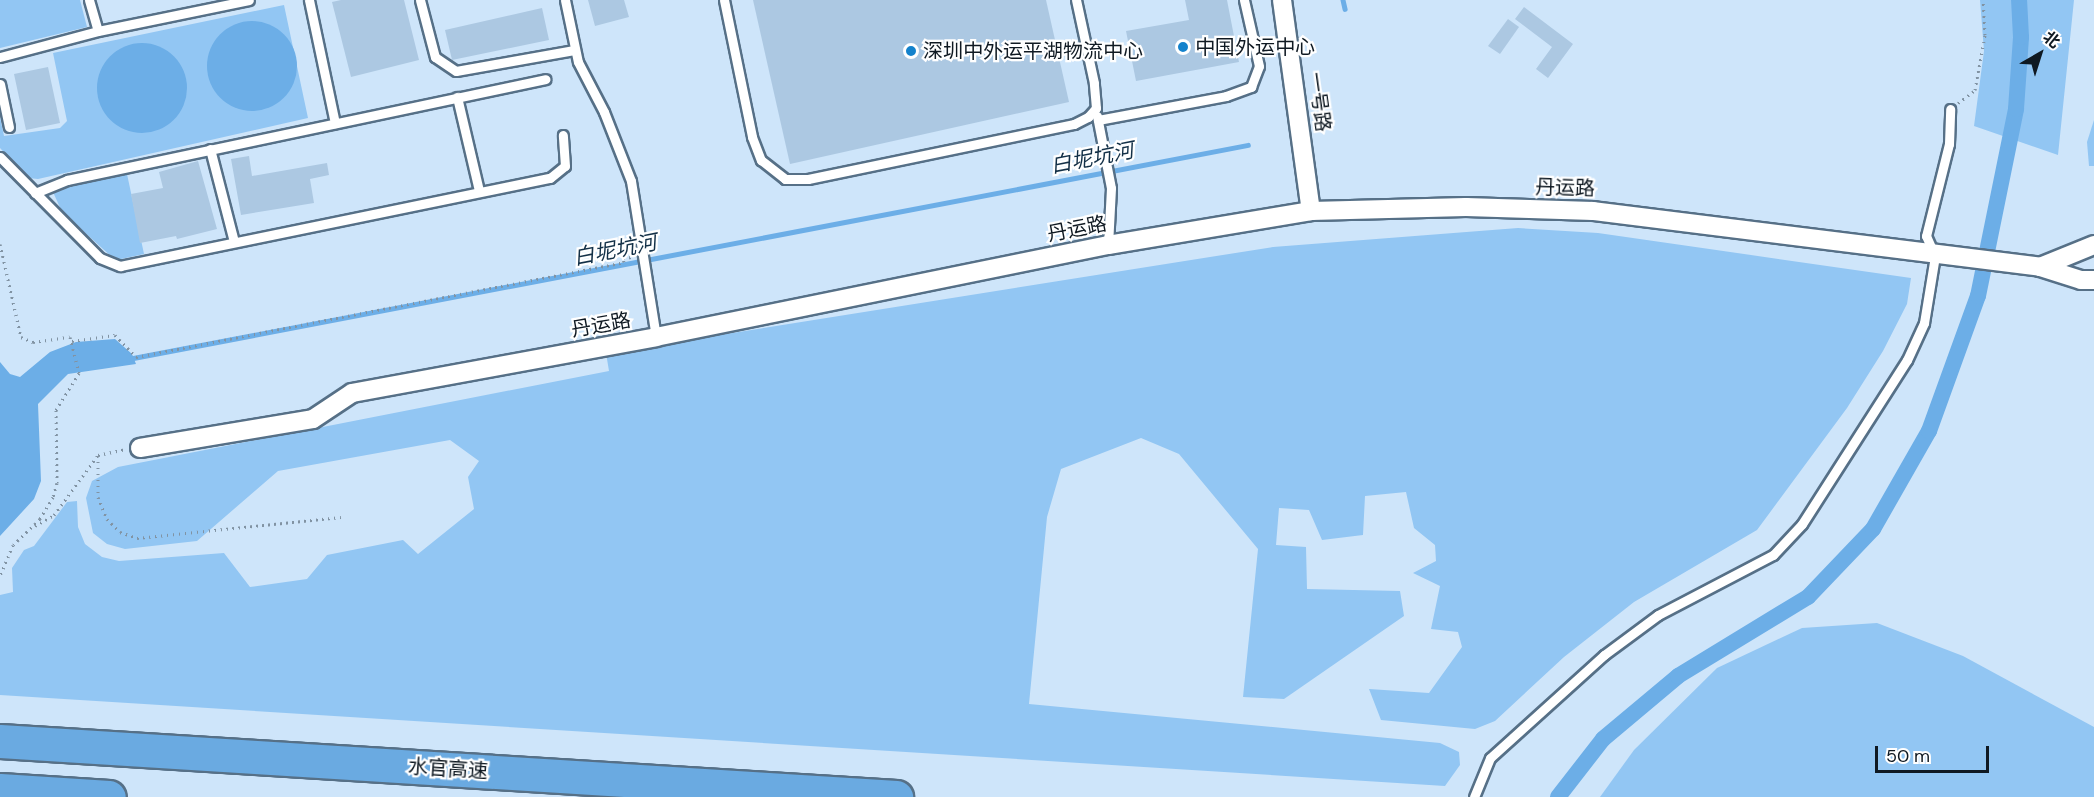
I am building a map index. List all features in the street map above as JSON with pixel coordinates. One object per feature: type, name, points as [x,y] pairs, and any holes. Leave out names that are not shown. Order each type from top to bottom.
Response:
[{"type":"highway","name":"水官高速","points":[[0,741],[896,797]]},
{"type":"highway","points":[[0,790],[109,797]]},
{"type":"street","name":"一号路","points":[[1282,0],[1311,211]]},
{"type":"street","name":"丹运路","points":[[140,448],[313,419],[352,393],[656,337],[1108,245],[1311,211],[1466,207],[1593,211],[1935,256],[2040,267],[2081,280],[2094,280]]},
{"type":"street","name":"丹运路","points":[[2040,267],[2094,245]]},
{"type":"lane","points":[[89,0],[98,31]]},
{"type":"lane","points":[[0,57],[98,31],[249,0]]},
{"type":"lane","points":[[309,0],[335,123]]},
{"type":"lane","points":[[420,0],[435,57],[456,71],[574,50]]},
{"type":"lane","points":[[565,0],[574,50],[631,181],[640,256],[656,337]]},
{"type":"lane","points":[[724,0],[752,137],[761,160],[785,179],[808,179],[1074,124],[1096,108]]},
{"type":"lane","points":[[1076,0],[1094,83],[1096,108],[1111,188],[1108,245]]},
{"type":"lane","points":[[1098,120],[1226,96],[1251,87],[1259,66],[1244,0]]},
{"type":"lane","points":[[35,193],[66,180],[546,79]]},
{"type":"lane","points":[[0,84],[9,127]]},
{"type":"lane","points":[[457,97],[479,191]]},
{"type":"lane","points":[[1474,797],[1490,758],[1604,655],[1658,615],[1773,555],[1789,541],[1907,360],[1924,323],[1935,256],[1926,236],[1949,144],[1950,109]]},
{"type":"lane","points":[[0,157],[111,266],[560,174],[567,158],[563,135]]},
{"type":"lane","points":[[210,149],[234,242]]},
{"type":"path","points":[[1950,109],[1976,90],[1985,35],[1983,0]]},
{"type":"path","points":[[0,244],[21,337],[33,342],[66,335],[72,341],[79,373],[56,410],[57,483],[53,497],[30,529],[13,545],[0,575]]},
{"type":"path","points":[[72,341],[115,335],[136,357],[624,262],[622,258]]},
{"type":"path","points":[[30,529],[54,514],[98,455],[140,448]]},
{"type":"path","points":[[98,455],[98,497],[106,519],[120,532],[137,538],[340,518]]},
{"type":"shaded area","points":[[0,0],[80,0],[87,27],[0,48]]},
{"type":"shaded area","points":[[1980,0],[2074,0],[2058,155],[1974,126],[1984,51]]},
{"type":"shaded area","points":[[284,5],[308,118],[38,179],[28,178],[0,148],[0,117],[4,136],[60,128],[67,121],[53,53]]},
{"type":"shaded area","points":[[243,21],[261,21],[277,28],[290,41],[297,57],[297,75],[290,91],[277,104],[261,111],[243,111],[227,104],[214,91],[207,75],[207,57],[214,41],[227,28]]},
{"type":"shaded area","points":[[133,43],[151,43],[167,50],[180,63],[187,79],[187,97],[180,113],[167,126],[151,133],[133,133],[117,126],[104,113],[97,97],[97,79],[104,63],[117,50]]},
{"type":"shaded area","points":[[2094,120],[2094,166],[2089,166],[2087,142]]},
{"type":"shaded area","points":[[127,174],[144,254],[121,259],[113,258],[62,212],[53,192],[55,188]]},
{"type":"shaded area","points":[[1518,228],[1598,233],[1911,278],[1907,304],[1883,351],[1847,408],[1757,530],[1634,602],[1564,657],[1495,721],[1475,729],[1381,720],[1369,689],[1429,693],[1462,647],[1458,632],[1431,629],[1440,586],[1413,573],[1436,561],[1435,545],[1414,528],[1406,492],[1365,496],[1363,535],[1322,540],[1309,510],[1279,508],[1276,545],[1306,547],[1307,589],[1400,591],[1404,616],[1284,699],[1243,697],[1258,549],[1179,454],[1141,438],[1061,469],[1047,517],[1029,704],[1440,743],[1459,752],[1460,765],[1445,786],[0,695],[0,595],[13,592],[12,568],[24,550],[34,546],[67,502],[77,501],[78,527],[85,544],[102,557],[119,561],[224,553],[250,587],[307,579],[327,555],[403,540],[418,554],[474,509],[468,477],[479,461],[450,440],[278,471],[197,541],[125,549],[107,544],[93,533],[86,498],[92,481],[118,467],[609,371],[606,353],[1273,247]]},
{"type":"shaded area","points":[[115,339],[132,354],[136,364],[68,374],[38,404],[41,481],[34,499],[0,536],[0,362],[10,374],[20,377],[50,352],[76,342]]},
{"type":"shaded area","points":[[1877,623],[1963,656],[2094,727],[2094,797],[1600,797],[1634,750],[1717,668],[1802,628]]},
{"type":"building","points":[[404,0],[419,60],[351,77],[332,2]]},
{"type":"building","points":[[588,0],[624,0],[629,17],[595,26]]},
{"type":"building","name":"深圳中外运平湖物流中心","points":[[753,0],[1046,0],[1069,102],[790,164]]},
{"type":"building","name":"中国外运中心","points":[[1185,0],[1227,0],[1239,62],[1136,81],[1126,31],[1189,20]]},
{"type":"building","points":[[1524,7],[1573,44],[1548,78],[1536,69],[1552,47],[1515,19]]},
{"type":"building","points":[[542,8],[549,40],[452,60],[445,30]]},
{"type":"building","points":[[1508,19],[1519,27],[1500,54],[1488,46]]},
{"type":"building","points":[[48,67],[60,123],[26,130],[14,74]]},
{"type":"building","points":[[249,156],[252,176],[327,163],[329,175],[310,179],[314,203],[241,215],[231,159]]},
{"type":"building","points":[[198,161],[217,229],[177,239],[176,236],[140,243],[131,194],[163,188],[159,172]]},
{"type":"waterway","name":"白坭坑河","points":[[1343,0],[1345,9]]},
{"type":"waterway","points":[[1558,797],[1603,739],[1678,676],[1808,597],[1873,529],[1929,431],[1978,296],[2016,109],[2021,37],[2019,0]]},
{"type":"waterway","name":"白坭坑河","points":[[128,359],[1248,145]]},
{"type":"place","name":"中国外运中心","points":[[1183,47]]},
{"type":"place","name":"深圳中外运平湖物流中心","points":[[911,51]]}]
